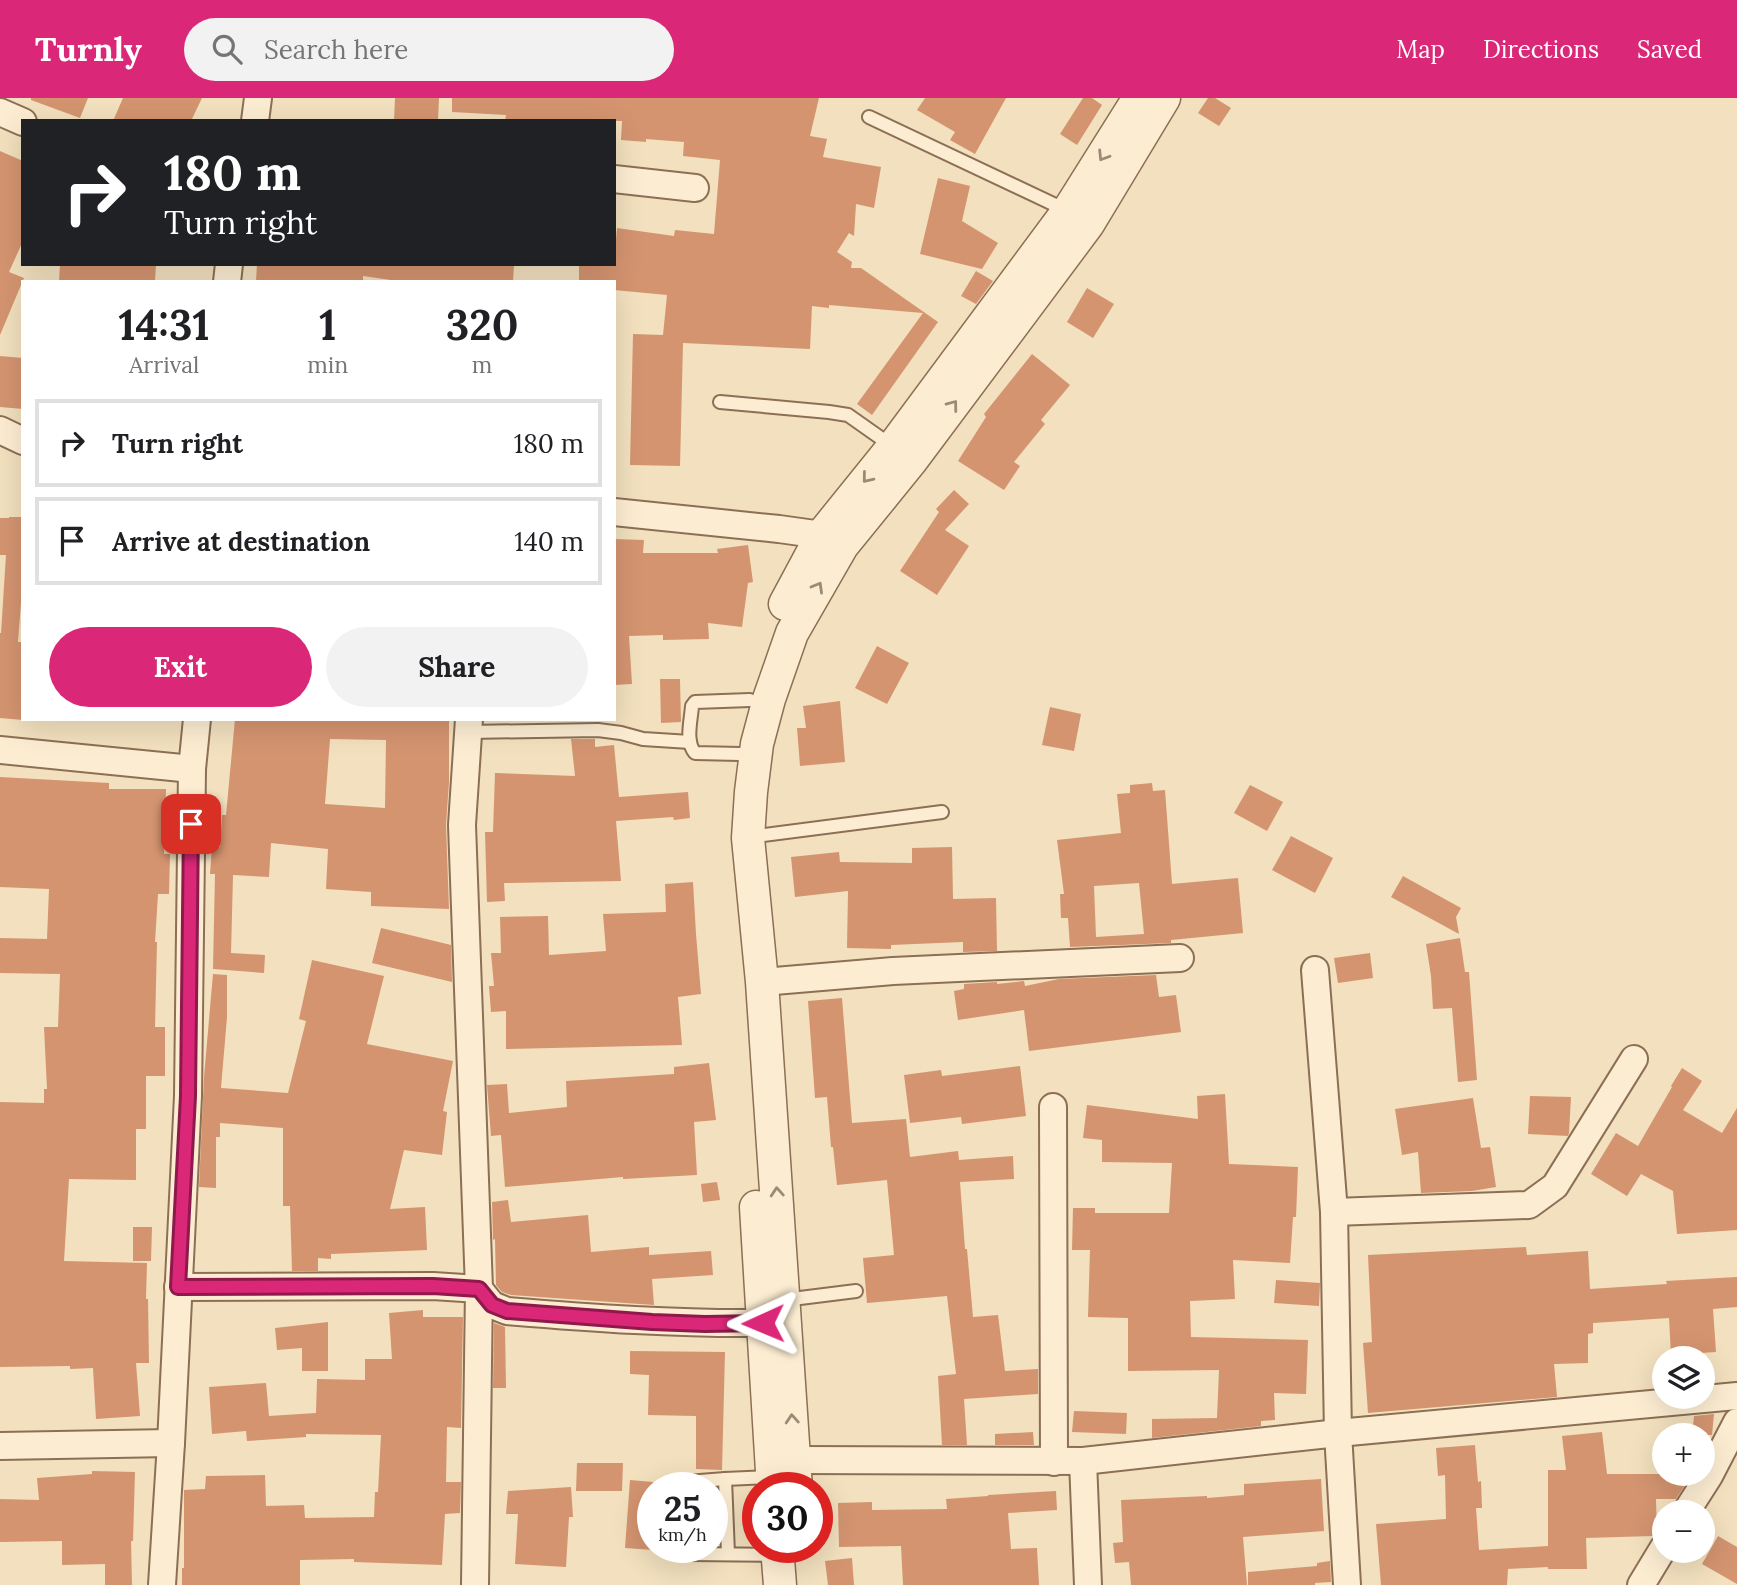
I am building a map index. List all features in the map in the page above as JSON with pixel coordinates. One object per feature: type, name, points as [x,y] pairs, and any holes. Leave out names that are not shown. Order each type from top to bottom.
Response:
[{"type":"street","points":[[256,119],[258,98]]},
{"type":"street","points":[[783,1472],[763,1323],[746,1008],[733,839],[735,794],[750,700],[774,625],[822,535],[1068,211],[1139,98]]},
{"type":"street","points":[[784,1472],[784,1300],[762,982],[748,838],[757,744],[769,699],[792,633],[842,546],[911,461],[1088,224],[1164,98]]},
{"type":"street","points":[[0,112],[21,121]]},
{"type":"street","points":[[616,179],[695,188]]},
{"type":"street","points":[[0,430],[21,440]]},
{"type":"street","points":[[616,512],[822,535]]},
{"type":"street","points":[[162,1585],[188,1096],[192,769],[197,721]]},
{"type":"street","points":[[468,726],[462,825],[479,1289],[475,1585]]},
{"type":"street","points":[[0,750],[192,769]]},
{"type":"street","points":[[762,982],[893,971],[1180,958]]},
{"type":"street","points":[[1315,970],[1334,1212],[1338,1433],[1346,1585]]},
{"type":"street","points":[[1334,1212],[1529,1205],[1555,1186],[1634,1059]]},
{"type":"street","points":[[1053,1107],[1054,1462]]},
{"type":"street","points":[[178,1287],[433,1286],[479,1289],[492,1305],[507,1311],[652,1322],[763,1323]]},
{"type":"street","points":[[833,1475],[1083,1461],[1338,1433],[1737,1396]]},
{"type":"street","points":[[1694,1500],[1737,1422]]},
{"type":"street","points":[[0,1446],[171,1443]]},
{"type":"street","points":[[1083,1461],[1088,1585]]},
{"type":"street","points":[[786,1563],[801,1585]]},
{"type":"street","points":[[1641,1585],[1654,1563]]},
{"type":"lane","points":[[869,117],[1068,211]]},
{"type":"lane","points":[[720,402],[848,415],[892,446]]},
{"type":"lane","points":[[740,754],[695,753],[690,742],[692,704],[750,700]]},
{"type":"lane","points":[[468,726],[598,730],[643,739],[690,742]]},
{"type":"lane","points":[[748,838],[942,811]]},
{"type":"lane","points":[[784,1300],[856,1291]]},
{"type":"building","points":[[31,98],[88,98],[80,118]]},
{"type":"building","points":[[123,98],[202,98],[192,119],[114,119]]},
{"type":"building","points":[[395,98],[439,98],[438,119],[394,119]]},
{"type":"building","points":[[452,98],[819,98],[810,136],[827,139],[823,157],[881,167],[874,208],[856,204],[854,236],[849,233],[837,252],[852,262],[851,268],[861,268],[938,322],[872,415],[857,404],[923,313],[812,306],[810,349],[683,343],[680,466],[630,465],[633,334],[663,335],[667,295],[616,290],[616,280],[579,280],[579,266],[616,266],[617,228],[674,236],[675,230],[714,234],[720,160],[683,156],[684,142],[621,140],[622,121],[616,119],[505,119],[506,115],[452,112]]},
{"type":"building","points":[[925,98],[1006,98],[975,154],[950,140],[955,132],[917,110]]},
{"type":"building","points":[[1083,98],[1092,98],[1102,105],[1077,145],[1060,134]]},
{"type":"building","points":[[1208,98],[1215,98],[1231,108],[1219,126],[1198,113]]},
{"type":"building","points":[[0,151],[21,160],[21,245],[9,272],[24,278],[0,335]]},
{"type":"building","points":[[938,178],[970,186],[962,221],[998,243],[982,269],[920,254]]},
{"type":"building","points":[[60,266],[156,266],[155,280],[59,280]]},
{"type":"building","points":[[257,266],[514,266],[513,280],[391,280],[363,276],[363,280],[256,280]]},
{"type":"building","points":[[976,271],[993,281],[976,304],[961,296]]},
{"type":"building","points":[[1087,288],[1114,304],[1093,338],[1067,322]]},
{"type":"building","points":[[1032,354],[1070,385],[1041,420],[1045,424],[1014,462],[1020,466],[1004,490],[958,461],[986,417],[984,414]]},
{"type":"building","points":[[0,356],[21,358],[21,409],[0,407]]},
{"type":"building","points":[[954,490],[969,504],[945,530],[969,546],[937,595],[900,571],[939,512],[936,509]]},
{"type":"building","points":[[21,517],[18,642],[21,642],[21,720],[0,718],[0,633],[6,555],[0,555],[0,518]]},
{"type":"building","points":[[616,539],[644,540],[643,553],[718,553],[717,549],[748,545],[753,582],[748,583],[742,627],[708,623],[709,639],[663,640],[663,635],[629,636],[632,684],[616,685]]},
{"type":"building","points":[[877,646],[909,663],[887,704],[855,688]]},
{"type":"building","points":[[660,679],[680,679],[681,722],[661,723]]},
{"type":"building","points":[[840,701],[845,762],[800,766],[797,728],[806,728],[803,706]]},
{"type":"building","points":[[1050,707],[1081,714],[1074,751],[1042,745]]},
{"type":"building","points":[[235,721],[449,721],[446,825],[449,909],[371,906],[371,892],[326,889],[328,849],[271,843],[269,877],[233,875],[231,953],[265,955],[264,973],[213,969],[215,874],[210,874],[212,847],[220,847],[222,815],[226,815]],"holes":[[[330,739],[386,740],[385,808],[325,804]]]},
{"type":"building","points":[[571,739],[595,739],[595,747],[614,745],[619,797],[688,792],[690,818],[616,821],[621,881],[504,883],[505,901],[487,902],[485,832],[493,832],[495,773],[575,776]]},
{"type":"building","points":[[0,777],[109,783],[109,789],[166,789],[164,854],[170,854],[169,894],[158,894],[155,942],[155,1027],[165,1027],[165,1076],[146,1076],[146,1129],[136,1129],[136,1180],[69,1179],[64,1261],[147,1263],[149,1363],[136,1363],[140,1416],[96,1419],[93,1368],[0,1367],[0,1102],[44,1103],[44,1089],[47,1089],[44,1027],[58,1027],[60,974],[0,973],[0,938],[47,939],[49,889],[0,887]]},
{"type":"building","points":[[1152,783],[1153,791],[1165,790],[1172,884],[1238,878],[1243,933],[1171,940],[1171,943],[1070,947],[1068,918],[1061,918],[1060,894],[1064,894],[1057,840],[1121,833],[1117,794],[1130,793],[1130,785]],"holes":[[[1139,883],[1144,934],[1096,937],[1094,886]]]},
{"type":"building","points":[[1250,785],[1283,802],[1267,831],[1234,813]]},
{"type":"building","points":[[1291,836],[1333,858],[1315,893],[1272,870]]},
{"type":"building","points":[[952,847],[953,899],[996,898],[997,951],[963,952],[963,942],[891,945],[891,949],[847,948],[848,891],[795,897],[791,857],[839,852],[840,862],[912,863],[912,848]]},
{"type":"building","points":[[1403,876],[1461,908],[1456,917],[1459,934],[1391,897]]},
{"type":"building","points":[[693,882],[701,994],[678,997],[682,1045],[506,1049],[506,1011],[491,1012],[489,986],[494,986],[491,953],[501,953],[500,917],[548,916],[549,955],[606,951],[603,914],[666,912],[665,884]]},
{"type":"building","points":[[381,928],[451,945],[452,982],[372,963]]},
{"type":"building","points":[[1460,938],[1465,972],[1469,972],[1477,1080],[1458,1082],[1452,1008],[1433,1009],[1426,944]]},
{"type":"building","points":[[1370,953],[1373,978],[1338,983],[1334,958]]},
{"type":"building","points":[[312,960],[384,976],[367,1044],[453,1061],[443,1111],[447,1112],[442,1155],[404,1150],[390,1209],[425,1207],[427,1250],[331,1254],[331,1259],[318,1258],[318,1271],[292,1271],[290,1206],[283,1206],[283,1128],[220,1123],[220,1137],[216,1137],[216,1188],[199,1187],[204,1077],[213,974],[227,975],[227,1017],[221,1088],[288,1093],[306,1021],[299,1019]]},
{"type":"building","points":[[1156,975],[1159,997],[1176,995],[1181,1032],[1029,1051],[1024,1010],[958,1020],[954,991],[964,989],[964,984],[1024,981],[1025,986],[1059,979]]},
{"type":"building","points":[[842,998],[852,1123],[906,1119],[910,1157],[958,1151],[959,1160],[1013,1156],[1014,1179],[960,1182],[965,1249],[973,1317],[998,1315],[1005,1371],[1038,1369],[1038,1394],[964,1399],[967,1445],[942,1445],[938,1376],[956,1374],[947,1296],[867,1303],[863,1258],[894,1255],[887,1180],[837,1185],[827,1097],[815,1098],[808,1001]]},
{"type":"building","points":[[709,1063],[716,1120],[694,1122],[697,1175],[623,1177],[505,1187],[501,1135],[491,1136],[487,1085],[507,1084],[509,1113],[567,1107],[566,1081],[674,1074],[674,1067]]},
{"type":"building","points":[[1020,1066],[1026,1116],[962,1124],[961,1117],[910,1123],[904,1075],[941,1070],[942,1076]]},
{"type":"building","points":[[1682,1068],[1702,1081],[1683,1110],[1722,1133],[1737,1108],[1737,1230],[1677,1234],[1673,1191],[1641,1174],[1627,1196],[1591,1174],[1616,1133],[1638,1146]]},
{"type":"building","points":[[1225,1094],[1229,1164],[1298,1167],[1296,1217],[1293,1217],[1290,1263],[1233,1260],[1235,1299],[1190,1301],[1191,1337],[1308,1340],[1306,1394],[1274,1393],[1275,1420],[1261,1421],[1261,1426],[1152,1438],[1152,1419],[1217,1418],[1219,1370],[1128,1371],[1128,1318],[1088,1317],[1090,1250],[1072,1250],[1073,1208],[1095,1208],[1095,1213],[1169,1213],[1172,1163],[1102,1162],[1102,1140],[1083,1138],[1087,1105],[1198,1119],[1197,1096]]},
{"type":"building","points":[[1530,1096],[1571,1097],[1568,1136],[1528,1134]]},
{"type":"building","points":[[1473,1098],[1481,1148],[1490,1147],[1496,1187],[1421,1193],[1418,1152],[1402,1155],[1395,1109]]},
{"type":"building","points":[[717,1182],[720,1200],[703,1202],[701,1184]]},
{"type":"building","points":[[508,1200],[511,1222],[588,1215],[591,1252],[649,1247],[649,1255],[711,1251],[713,1275],[652,1279],[654,1305],[511,1295],[502,1292],[496,1285],[492,1202]]},
{"type":"building","points":[[133,1227],[152,1227],[151,1261],[133,1261]]},
{"type":"building","points":[[1526,1247],[1527,1255],[1588,1251],[1590,1289],[1737,1277],[1737,1307],[1713,1309],[1716,1352],[1715,1346],[1671,1346],[1669,1318],[1593,1323],[1593,1333],[1588,1334],[1588,1363],[1554,1364],[1557,1397],[1368,1413],[1363,1343],[1372,1342],[1368,1255]]},
{"type":"building","points":[[1276,1280],[1320,1283],[1319,1306],[1274,1303]]},
{"type":"building","points":[[423,1310],[423,1317],[463,1317],[461,1428],[447,1427],[446,1482],[461,1482],[460,1513],[445,1514],[442,1565],[354,1562],[354,1559],[300,1560],[300,1585],[182,1585],[184,1490],[205,1489],[206,1476],[265,1475],[266,1506],[304,1505],[305,1518],[374,1517],[375,1492],[378,1492],[381,1435],[306,1434],[306,1437],[247,1441],[246,1431],[212,1434],[209,1387],[266,1383],[269,1416],[316,1413],[317,1379],[365,1380],[365,1359],[392,1359],[389,1313]]},
{"type":"building","points":[[328,1322],[328,1371],[302,1371],[302,1348],[277,1350],[275,1328]]},
{"type":"building","points":[[494,1323],[505,1327],[506,1388],[493,1388]]},
{"type":"building","points":[[630,1351],[725,1352],[722,1470],[696,1469],[696,1416],[648,1415],[649,1375],[630,1374]]},
{"type":"building","points":[[1074,1411],[1127,1413],[1126,1434],[1072,1432]]},
{"type":"building","points":[[1714,1414],[1713,1423],[1693,1423],[1694,1416]]},
{"type":"building","points":[[1033,1432],[1034,1445],[995,1445],[995,1434]]},
{"type":"building","points":[[1602,1432],[1607,1474],[1652,1474],[1652,1486],[1684,1486],[1676,1499],[1652,1500],[1652,1536],[1586,1538],[1587,1569],[1508,1569],[1507,1585],[1381,1585],[1376,1524],[1446,1519],[1445,1475],[1438,1476],[1436,1448],[1475,1445],[1478,1482],[1481,1481],[1482,1508],[1476,1508],[1479,1550],[1548,1546],[1548,1470],[1566,1470],[1562,1436]]},
{"type":"building","points":[[577,1463],[623,1463],[622,1491],[576,1491]]},
{"type":"building","points":[[92,1471],[135,1472],[131,1541],[132,1585],[105,1585],[105,1564],[62,1565],[62,1541],[0,1542],[0,1499],[39,1500],[37,1478],[92,1474]]},
{"type":"building","points":[[1321,1479],[1324,1531],[1243,1537],[1247,1585],[1131,1585],[1129,1562],[1115,1563],[1113,1543],[1123,1542],[1121,1500],[1244,1495],[1244,1484]]},
{"type":"building","points":[[630,1480],[637,1481],[637,1549],[625,1548]]},
{"type":"building","points":[[571,1487],[573,1517],[569,1517],[566,1567],[515,1564],[518,1514],[506,1514],[508,1491]]},
{"type":"building","points":[[1056,1491],[1057,1510],[1008,1513],[1011,1549],[1037,1548],[1039,1585],[903,1585],[901,1546],[839,1547],[838,1503],[872,1502],[872,1510],[947,1509],[946,1499]]},
{"type":"building","points":[[1718,1536],[1737,1547],[1737,1584],[1702,1564],[1715,1563],[1715,1541]]},
{"type":"building","points":[[852,1558],[854,1585],[828,1585],[825,1563],[833,1563],[833,1560]]},
{"type":"building","points":[[1330,1561],[1331,1582],[1315,1585],[1248,1585],[1248,1572],[1317,1566],[1317,1563]]},
{"type":"route","points":[[191,824],[188,1096],[178,1287],[433,1286],[479,1289],[492,1305],[507,1311],[652,1322],[763,1323]]}]
